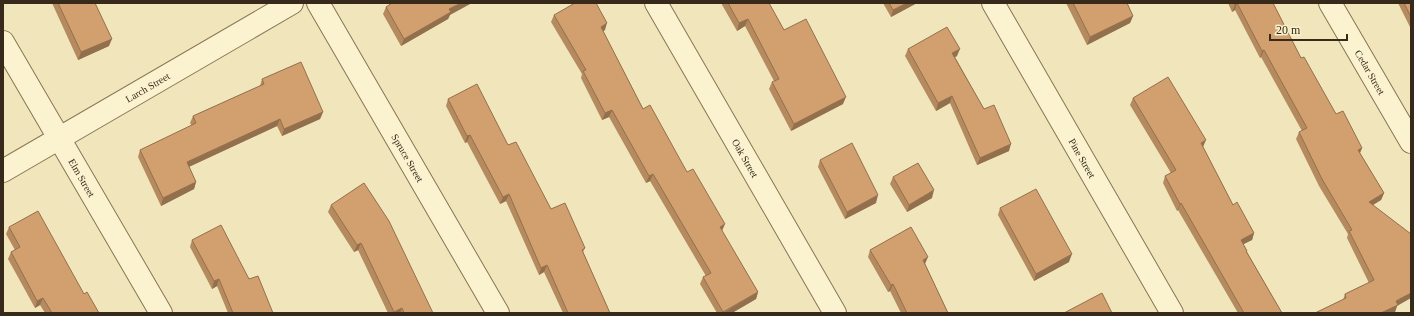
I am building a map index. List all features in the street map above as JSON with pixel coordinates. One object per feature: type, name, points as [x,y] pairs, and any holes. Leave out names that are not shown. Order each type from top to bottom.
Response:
[{"type":"street","name":"Larch Street","points":[[3,171],[292,3]]},
{"type":"street","name":"Spruce Street","points":[[318,3],[498,313]]},
{"type":"street","name":"Oak Street","points":[[656,3],[835,313]]},
{"type":"street","name":"Pine Street","points":[[992,3],[1172,313]]},
{"type":"street","name":"Cedar Street","points":[[1330,3],[1411,142]]},
{"type":"street","name":"Elm Street","points":[[3,42],[161,313]]},
{"type":"building","points":[[58,3],[95,3],[112,39],[81,52]]},
{"type":"building","points":[[392,3],[461,3],[449,9],[451,12],[404,39],[386,7]]},
{"type":"building","points":[[575,3],[596,3],[607,23],[601,27],[643,109],[650,105],[687,172],[693,169],[725,224],[720,227],[758,292],[723,312],[703,277],[711,273],[653,174],[649,176],[612,110],[605,113],[583,71],[586,70],[554,15]]},
{"type":"building","points":[[728,3],[769,3],[784,30],[806,19],[846,97],[794,124],[772,82],[779,79],[748,19],[739,23]]},
{"type":"building","points":[[889,3],[907,3],[893,10]]},
{"type":"building","points":[[1073,3],[1127,3],[1133,16],[1090,37]]},
{"type":"building","points":[[1237,3],[1273,3],[1301,58],[1304,57],[1336,114],[1343,111],[1362,148],[1358,150],[1384,193],[1369,202],[1411,234],[1411,293],[1396,301],[1398,305],[1381,313],[1315,313],[1346,298],[1345,294],[1374,280],[1349,231],[1352,230],[1322,179],[1299,132],[1307,128],[1264,50],[1262,51]]},
{"type":"building","points":[[1404,3],[1411,3],[1411,17]]},
{"type":"building","points":[[947,27],[960,49],[952,53],[984,109],[994,105],[1011,144],[980,158],[952,96],[938,103],[908,49]]},
{"type":"building","points":[[301,62],[323,112],[284,129],[280,119],[187,162],[196,182],[163,198],[140,150],[196,123],[193,116],[264,84],[262,79]]},
{"type":"building","points":[[1168,77],[1206,140],[1201,143],[1233,205],[1237,202],[1254,233],[1241,240],[1282,313],[1244,313],[1165,176],[1176,170],[1133,98]]},
{"type":"building","points":[[477,84],[508,145],[516,142],[551,209],[565,203],[585,248],[582,250],[610,313],[568,313],[547,265],[541,268],[509,194],[503,197],[470,135],[467,136],[448,99]]},
{"type":"building","points":[[852,143],[878,195],[847,212],[820,160]]},
{"type":"building","points":[[918,163],[934,190],[909,205],[893,177]]},
{"type":"building","points":[[364,183],[389,221],[433,313],[404,313],[402,308],[394,312],[361,243],[357,245],[331,205]]},
{"type":"building","points":[[1036,189],[1072,254],[1036,274],[1000,208]]},
{"type":"building","points":[[38,211],[84,294],[87,292],[99,313],[52,313],[43,298],[37,301],[11,252],[20,247],[9,227]]},
{"type":"building","points":[[221,225],[249,279],[258,276],[273,313],[233,313],[219,279],[214,281],[192,240]]},
{"type":"building","points":[[911,227],[928,257],[923,260],[948,313],[907,313],[893,284],[891,285],[870,250]]},
{"type":"building","points":[[1102,293],[1112,313],[1064,313]]}]
